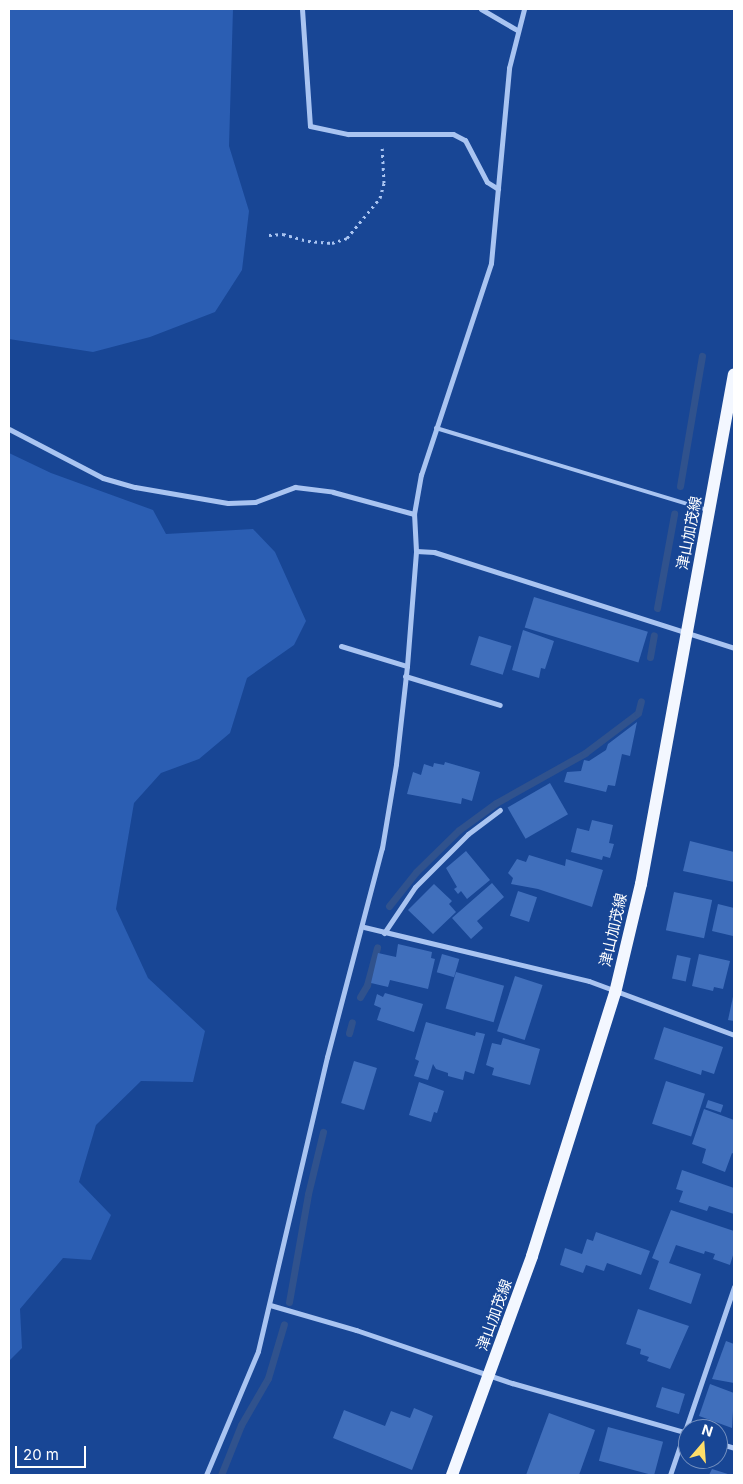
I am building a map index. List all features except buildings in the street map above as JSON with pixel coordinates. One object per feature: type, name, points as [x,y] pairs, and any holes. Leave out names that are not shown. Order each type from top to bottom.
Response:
[{"type":"main road","name":"津山加茂線","points":[[452,1475],[490,1376],[544,1221],[615,993],[641,884],[734,374]]},
{"type":"street","points":[[302,9],[310,126],[348,134],[381,135],[393,131],[453,134],[466,140],[488,182],[498,189]]},
{"type":"street","points":[[481,9],[517,30]]},
{"type":"street","points":[[206,1475],[258,1351],[327,1057],[364,928],[396,764],[407,666],[416,551],[414,514],[421,475],[486,280],[498,189],[509,68],[517,30],[524,9]]},
{"type":"street","points":[[9,429],[103,478],[135,487],[228,503],[255,502],[295,487],[333,492],[414,514]]},
{"type":"street","points":[[416,551],[434,552],[734,648]]},
{"type":"street","points":[[341,646],[407,666]]},
{"type":"street","points":[[405,676],[500,705]]},
{"type":"street","points":[[384,933],[415,887],[468,834],[500,810]]},
{"type":"street","points":[[364,928],[590,982],[615,993],[734,1035]]},
{"type":"street","points":[[690,1419],[734,1287]]},
{"type":"street","points":[[270,1305],[356,1330],[490,1376],[678,1430]]},
{"type":"street","points":[[670,1475],[678,1454]]},
{"type":"lane","points":[[436,428],[710,510]]},
{"type":"path","points":[[269,235],[283,234],[308,241],[332,243],[347,238],[380,198],[384,183],[381,135]]},
{"type":"shaded area","points":[[9,9],[233,9],[229,146],[249,211],[242,270],[215,312],[150,337],[93,352],[9,339]]},
{"type":"shaded area","points":[[9,453],[51,473],[153,510],[166,534],[253,529],[275,552],[306,621],[294,645],[247,678],[230,733],[199,759],[161,773],[134,803],[116,909],[148,978],[205,1031],[193,1082],[141,1081],[96,1125],[79,1182],[111,1215],[91,1260],[63,1258],[20,1309],[22,1348],[9,1361]]},
{"type":"waterway","points":[[680,486],[702,356]]},
{"type":"waterway","points":[[657,608],[674,514]]},
{"type":"waterway","points":[[650,657],[654,635]]},
{"type":"waterway","points":[[389,906],[416,872],[459,830],[496,803],[585,753],[638,713],[641,701]]},
{"type":"waterway","points":[[360,997],[367,985],[377,947]]},
{"type":"waterway","points":[[349,1033],[352,1022]]},
{"type":"waterway","points":[[289,1302],[308,1194],[323,1132]]},
{"type":"waterway","points":[[221,1475],[241,1425],[268,1378],[284,1324]]}]
